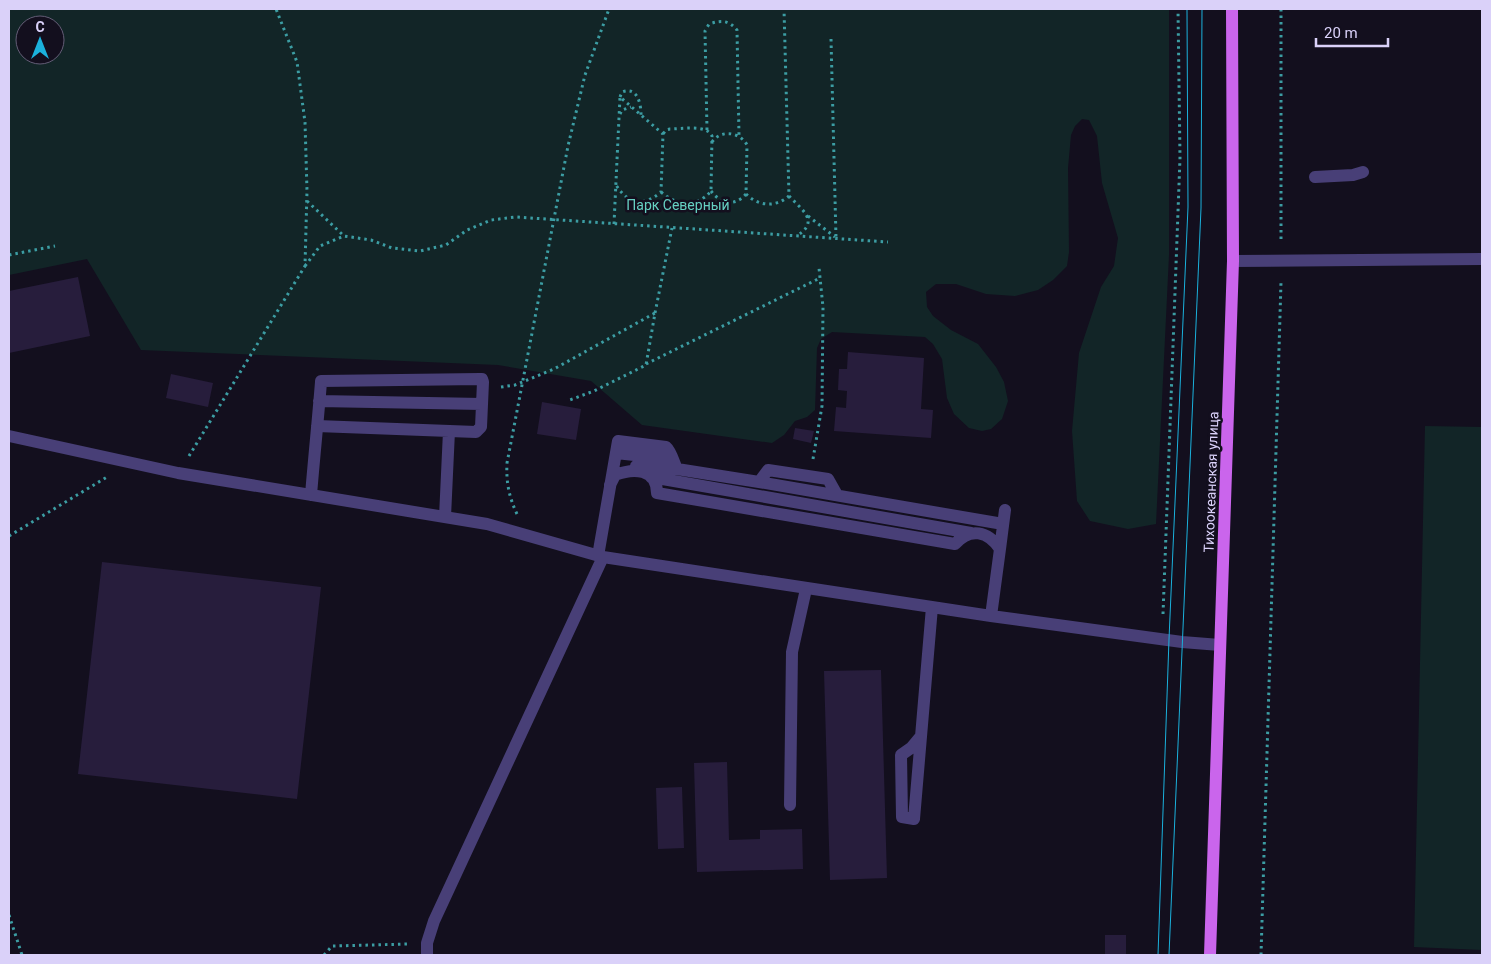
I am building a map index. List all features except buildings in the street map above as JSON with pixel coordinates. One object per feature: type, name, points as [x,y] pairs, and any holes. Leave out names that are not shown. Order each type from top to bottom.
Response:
[{"type":"main road","name":"Тихоокеанская улица","points":[[1210,955],[1233,261],[1232,9]]},
{"type":"street","points":[[1315,177],[1353,175],[1363,172]]},
{"type":"street","points":[[1233,261],[1482,259]]},
{"type":"street","points":[[311,496],[319,401],[322,380],[482,379],[481,427],[476,432],[317,426]]},
{"type":"street","points":[[319,401],[482,404]]},
{"type":"street","points":[[444,517],[448,431]]},
{"type":"street","points":[[9,436],[178,473],[486,524],[600,556],[991,616],[1182,642],[1220,645]]},
{"type":"street","points":[[427,949],[434,921],[600,556],[615,459],[674,464],[759,482],[951,515],[1003,530]]},
{"type":"street","points":[[610,485],[615,475],[628,470],[641,471],[651,476],[657,487],[657,493],[666,495],[955,544],[962,536],[973,533],[985,534],[994,540],[1000,549]]},
{"type":"street","points":[[759,482],[768,470],[810,476],[828,479],[837,495]]},
{"type":"street","points":[[991,616],[1006,510]]},
{"type":"street","points":[[790,805],[792,652],[806,589]]},
{"type":"street","points":[[921,736],[911,748],[901,755],[902,817],[914,819],[932,607]]},
{"type":"path","points":[[276,9],[297,62],[305,122],[307,200],[305,266]]},
{"type":"path","points":[[528,536],[511,499],[506,478],[507,463],[568,146],[585,75],[609,9]]},
{"type":"path","points":[[784,9],[789,196],[807,216],[836,238]]},
{"type":"path","points":[[1163,614],[1180,158],[1178,9]]},
{"type":"path","points":[[1281,9],[1281,242]]},
{"type":"path","points":[[706,130],[705,31],[710,24],[718,21],[726,22],[733,25],[736,30],[739,136]]},
{"type":"path","points":[[831,38],[836,238]]},
{"type":"path","points":[[614,224],[620,97],[622,92],[627,90],[633,92],[640,100],[641,115]]},
{"type":"path","points":[[620,97],[663,134]]},
{"type":"path","points":[[619,117],[622,110],[632,107]]},
{"type":"path","points":[[616,185],[622,195],[630,201],[652,200],[661,192],[663,134],[666,130],[706,130],[710,133],[712,142],[711,191],[706,198],[695,203],[682,203],[670,200],[661,192]]},
{"type":"path","points":[[711,191],[716,198],[724,202],[741,200],[746,194],[747,145],[744,139],[739,136],[720,134],[712,142]]},
{"type":"path","points":[[746,194],[760,204],[774,204],[783,201],[789,196]]},
{"type":"path","points":[[307,200],[344,236]]},
{"type":"path","points":[[797,236],[807,230],[809,224],[807,216]]},
{"type":"path","points":[[178,473],[305,266],[320,246],[344,236],[372,240],[392,248],[420,251],[446,245],[467,230],[491,220],[516,217],[888,242]]},
{"type":"path","points":[[646,364],[672,228]]},
{"type":"path","points":[[9,255],[55,246]]},
{"type":"path","points":[[810,476],[822,406],[824,306],[819,268]]},
{"type":"path","points":[[567,401],[594,391],[820,278]]},
{"type":"path","points":[[1261,955],[1281,282]]},
{"type":"path","points":[[483,387],[503,387],[522,382],[554,369],[655,313]]},
{"type":"path","points":[[9,536],[108,476]]},
{"type":"path","points":[[9,915],[22,955]]},
{"type":"path","points":[[324,955],[332,946],[427,949]]},
{"type":"green space","name":"Парк Северный","points":[[9,9],[1169,9],[1169,255],[1156,524],[1128,529],[1090,521],[1077,501],[1072,431],[1079,353],[1101,287],[1114,266],[1118,238],[1102,183],[1097,136],[1089,120],[1082,119],[1075,126],[1071,135],[1068,168],[1069,252],[1067,266],[1053,280],[1038,290],[1015,296],[986,294],[956,284],[936,284],[926,292],[927,307],[933,316],[951,330],[978,344],[996,367],[1004,382],[1008,401],[1002,419],[991,429],[982,431],[969,428],[954,414],[947,398],[942,359],[933,344],[925,337],[832,332],[821,339],[817,348],[815,410],[807,417],[795,421],[784,435],[772,443],[642,425],[591,381],[498,365],[141,350],[87,259],[9,275]]},
{"type":"green space","points":[[1425,426],[1482,427],[1482,950],[1414,947]]},
{"type":"tram line","points":[[1158,955],[1169,639],[1188,207],[1187,9]]},
{"type":"tram line","points":[[1169,955],[1201,208],[1202,9]]}]
